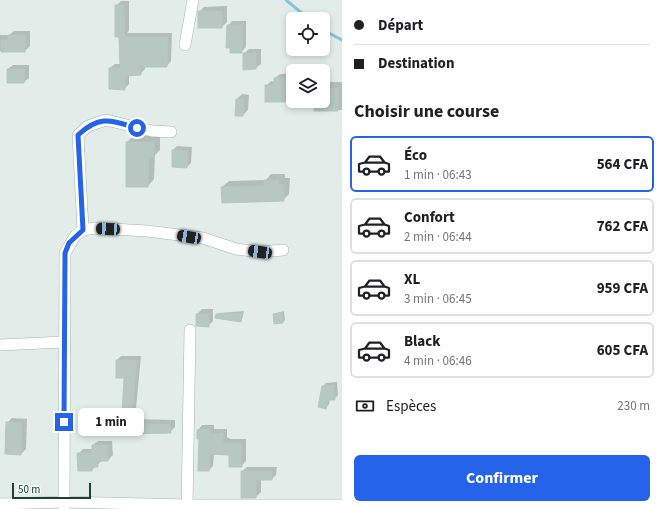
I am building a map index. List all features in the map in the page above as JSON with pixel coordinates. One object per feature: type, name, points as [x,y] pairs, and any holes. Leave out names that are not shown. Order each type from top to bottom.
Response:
[{"type":"street","points":[[185,45],[193,0]]},
{"type":"street","points":[[83,230],[78,135],[88,126],[106,120],[152,131],[171,132]]},
{"type":"street","points":[[64,506],[65,253],[69,243],[83,230],[94,228],[147,231],[203,238],[216,244],[260,252],[283,250]]},
{"type":"street","points":[[187,507],[190,330]]},
{"type":"street","points":[[0,345],[64,342]]},
{"type":"street","points":[[0,504],[187,507],[342,505]]},
{"type":"building","points":[[115,5],[124,5],[125,37],[115,37]]},
{"type":"building","points":[[198,11],[222,11],[222,28],[198,28]]},
{"type":"building","points":[[227,25],[242,25],[242,53],[230,53],[230,48],[226,48]]},
{"type":"building","points":[[8,35],[25,35],[25,52],[1,52],[1,40],[8,40]]},
{"type":"building","points":[[119,37],[168,37],[167,67],[140,67],[141,75],[125,76],[125,90],[109,89],[109,68],[120,68]]},
{"type":"building","points":[[243,53],[256,53],[256,69],[243,70]]},
{"type":"building","points":[[7,69],[25,69],[24,83],[7,83]]},
{"type":"building","points":[[274,78],[286,78],[286,102],[265,102],[265,85],[274,85]]},
{"type":"building","points":[[330,88],[338,88],[338,111],[314,111],[314,108],[330,108]]},
{"type":"building","points":[[236,99],[244,99],[243,116],[235,116]]},
{"type":"building","points":[[126,142],[154,142],[154,157],[149,157],[148,187],[126,187]]},
{"type":"building","points":[[172,150],[188,151],[187,168],[172,167]]},
{"type":"building","points":[[264,180],[279,180],[279,184],[284,184],[284,201],[222,203],[221,187],[264,186]]},
{"type":"building","points":[[282,312],[283,323],[274,324],[273,314]]},
{"type":"building","points":[[243,313],[241,322],[215,318],[216,314]]},
{"type":"building","points":[[196,314],[209,314],[209,327],[196,326]]},
{"type":"building","points":[[116,360],[137,360],[131,424],[170,424],[171,433],[121,434],[124,378],[116,378]]},
{"type":"building","points":[[334,385],[335,400],[328,400],[326,409],[318,407],[322,386]]},
{"type":"building","points":[[6,422],[22,423],[21,455],[5,454]]},
{"type":"building","points":[[210,429],[210,434],[223,433],[223,442],[225,443],[241,443],[242,467],[229,467],[229,455],[210,454],[209,471],[198,471],[199,439],[197,439],[197,430]]},
{"type":"building","points":[[92,445],[108,445],[108,461],[97,461],[98,467],[92,467],[92,471],[78,471],[77,453],[92,453]]},
{"type":"building","points":[[241,471],[272,471],[272,480],[256,480],[256,498],[241,498]]},
{"type":"waterway","points":[[286,0],[301,12]]},
{"type":"waterway","points":[[330,34],[342,40]]},
{"type":"route","points":[[64,422],[65,253],[69,243],[83,230],[78,135],[88,126],[106,120],[137,128]]}]
